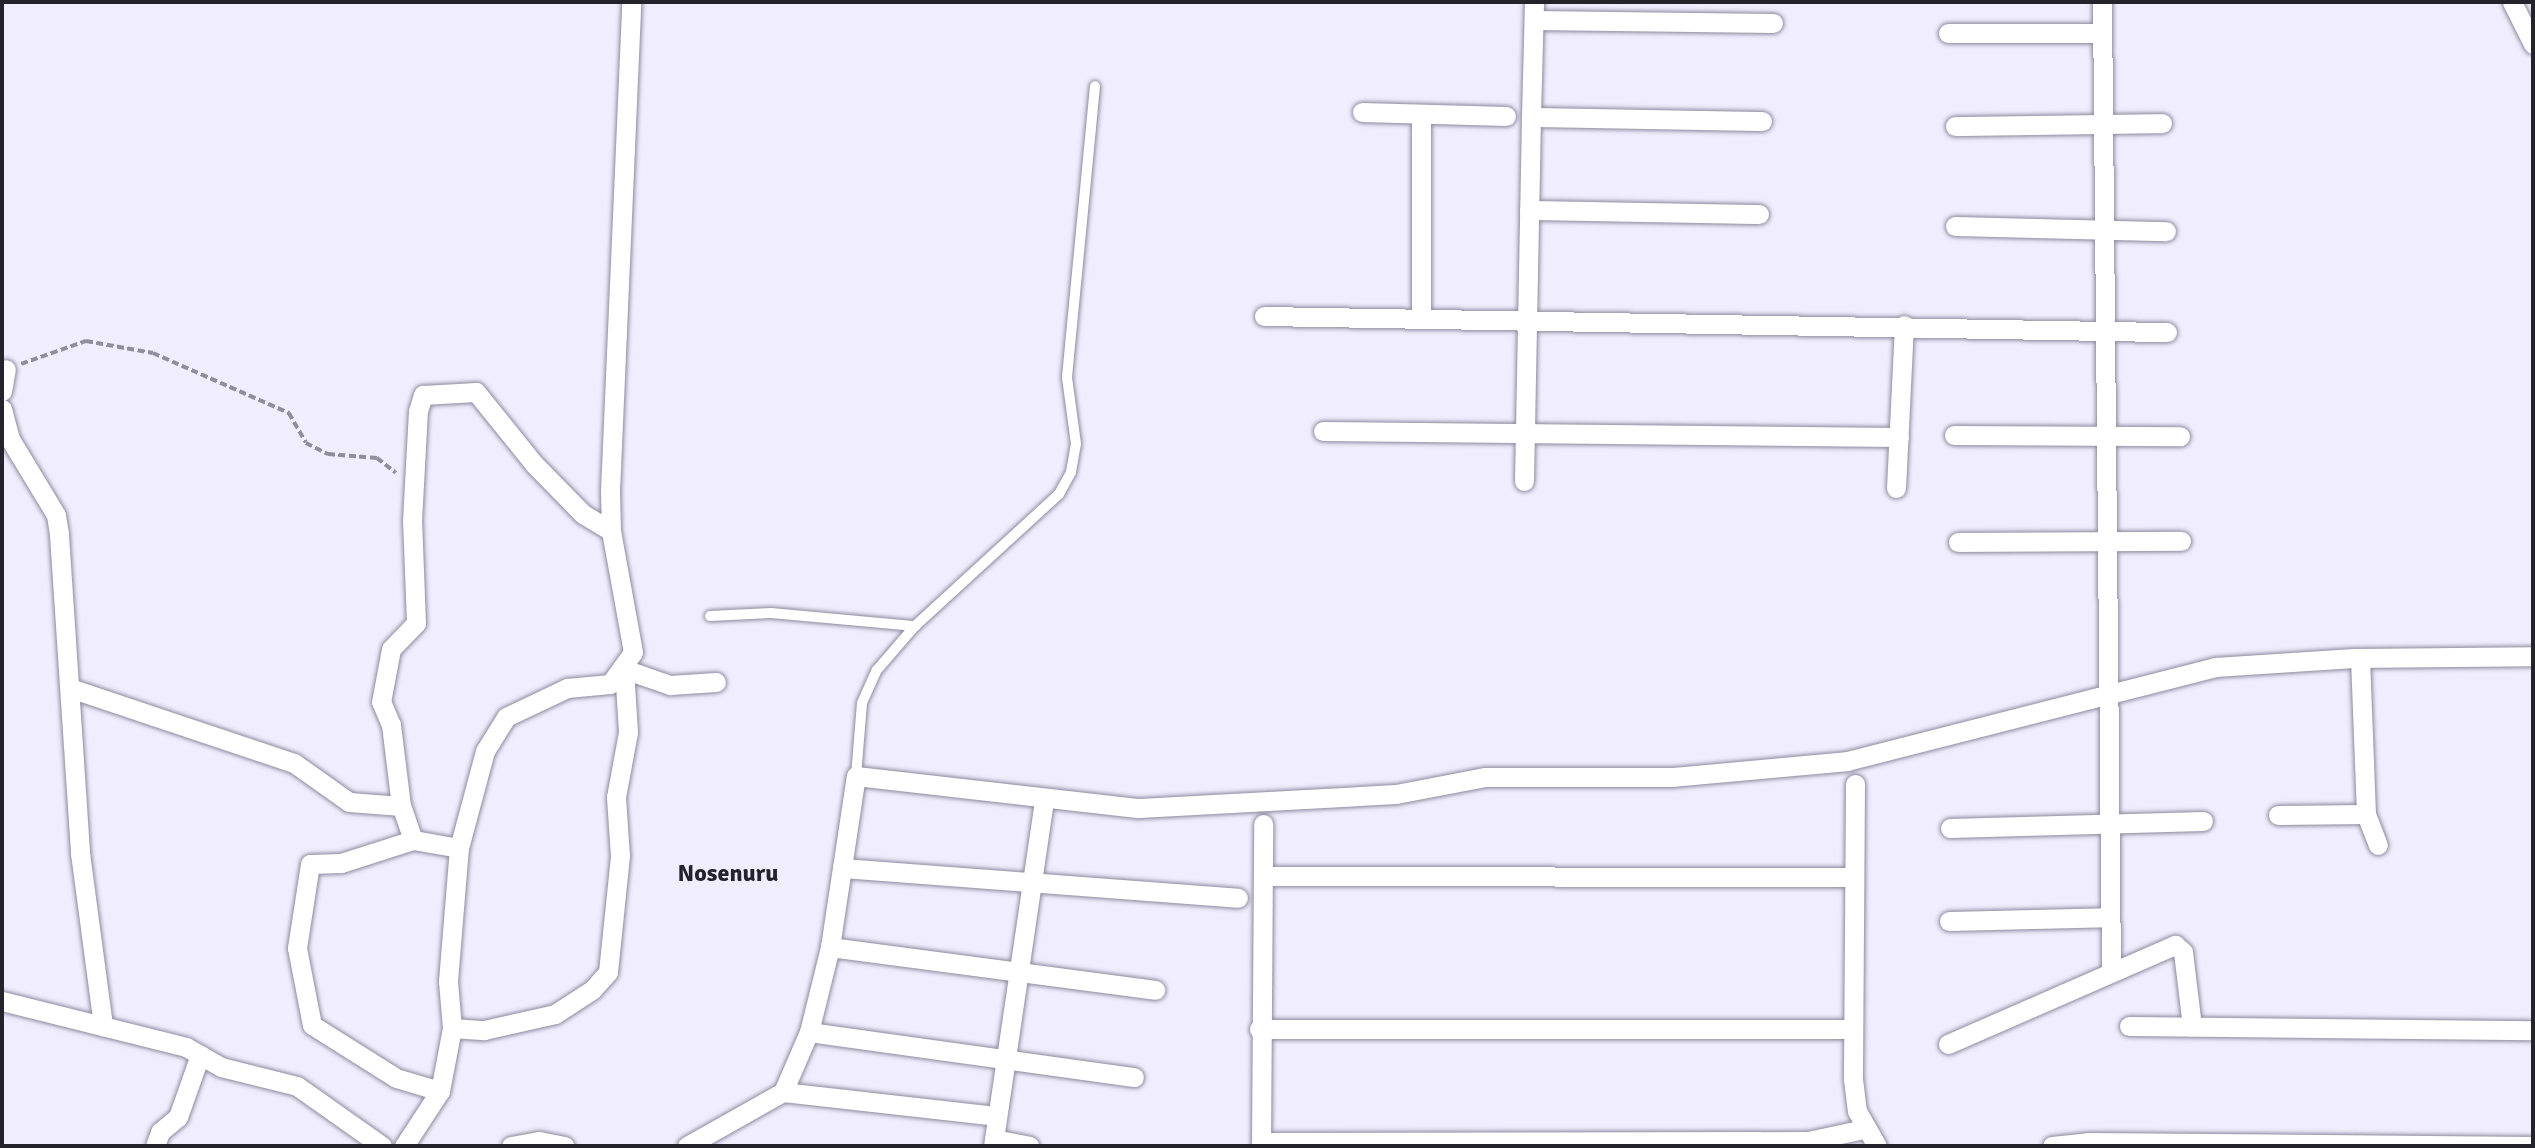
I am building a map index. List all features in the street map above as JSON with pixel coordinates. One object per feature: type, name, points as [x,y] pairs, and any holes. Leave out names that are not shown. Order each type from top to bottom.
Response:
[{"type":"street","points":[[404,1146],[440,1091],[452,1028],[448,981],[460,848],[485,751],[506,718],[568,688],[610,684],[624,669],[633,652],[629,610],[611,531],[631,2]]},
{"type":"street","points":[[2102,2],[2101,126],[2109,693],[2107,823],[2111,969]]},
{"type":"street","points":[[2512,2],[2533,44]]},
{"type":"street","points":[[1524,481],[1534,11],[1773,23]]},
{"type":"street","points":[[1948,33],[2102,33]]},
{"type":"street","points":[[1362,112],[1506,116]]},
{"type":"street","points":[[1421,114],[1421,317]]},
{"type":"street","points":[[1531,117],[1762,121]]},
{"type":"street","points":[[1955,126],[2101,126],[2162,123]]},
{"type":"street","points":[[1529,210],[1759,214]]},
{"type":"street","points":[[1955,226],[2166,231]]},
{"type":"street","points":[[1264,316],[1526,317],[2167,332]]},
{"type":"street","points":[[1896,488],[1904,325]]},
{"type":"street","points":[[2,391],[6,369]]},
{"type":"street","points":[[413,840],[401,806],[391,724],[382,702],[391,649],[416,623],[413,496],[423,394],[477,392],[534,464],[583,514],[611,531]]},
{"type":"street","points":[[2,409],[10,439],[56,515],[80,853],[103,1026]]},
{"type":"street","points":[[1323,431],[1525,431],[1899,437]]},
{"type":"street","points":[[1954,435],[2105,438],[2180,436]]},
{"type":"street","points":[[1958,542],[2181,541]]},
{"type":"street","points":[[783,1092],[809,1032],[830,947],[856,776],[1044,800],[1139,808],[1396,794],[1485,777],[1672,777],[1847,761],[2215,667],[2360,658],[2533,656]]},
{"type":"street","points":[[2360,658],[2366,814],[2378,845]]},
{"type":"street","points":[[624,669],[670,685],[716,682]]},
{"type":"street","points":[[452,1028],[484,1030],[555,1014],[592,990],[608,972],[620,856],[616,797],[628,732],[624,669]]},
{"type":"street","points":[[70,688],[294,763],[349,802],[401,806]]},
{"type":"street","points":[[1855,784],[1853,1079],[1864,1129],[1877,1146]]},
{"type":"street","points":[[1029,1146],[993,1143],[1008,1059],[1044,800]]},
{"type":"street","points":[[2278,815],[2366,814]]},
{"type":"street","points":[[1950,828],[2203,821]]},
{"type":"street","points":[[1263,824],[1259,1029],[1261,1144],[1805,1144],[1864,1129]]},
{"type":"street","points":[[440,1091],[396,1078],[313,1025],[297,948],[310,864],[341,863],[413,840],[460,848]]},
{"type":"street","points":[[842,868],[1031,886],[1238,898]]},
{"type":"street","points":[[1264,876],[1853,877]]},
{"type":"street","points":[[1949,921],[2108,917]]},
{"type":"street","points":[[1948,1044],[2111,969],[2182,946],[2192,1026]]},
{"type":"street","points":[[830,947],[1155,990]]},
{"type":"street","points":[[2,1001],[103,1026],[200,1055],[220,1067],[297,1086],[383,1146]]},
{"type":"street","points":[[2129,1026],[2533,1030]]},
{"type":"street","points":[[1259,1029],[1853,1029]]},
{"type":"street","points":[[809,1032],[1134,1077]]},
{"type":"street","points":[[155,1146],[160,1132],[178,1117],[200,1055]]},
{"type":"street","points":[[687,1146],[783,1092],[996,1116]]},
{"type":"street","points":[[511,1146],[540,1141],[565,1146]]},
{"type":"street","points":[[2052,1146],[2088,1142],[2533,1146]]},
{"type":"lane","points":[[856,776],[862,703],[877,670],[915,626],[1059,494],[1071,472],[1076,444],[1067,377],[1095,86]]},
{"type":"lane","points":[[710,616],[771,613],[915,626]]},
{"type":"path","points":[[6,369],[86,341],[153,353],[289,413],[306,443],[328,454],[377,458],[393,468],[413,496]]},
{"type":"district","name":"Nosenuru","points":[[728,874]]}]
